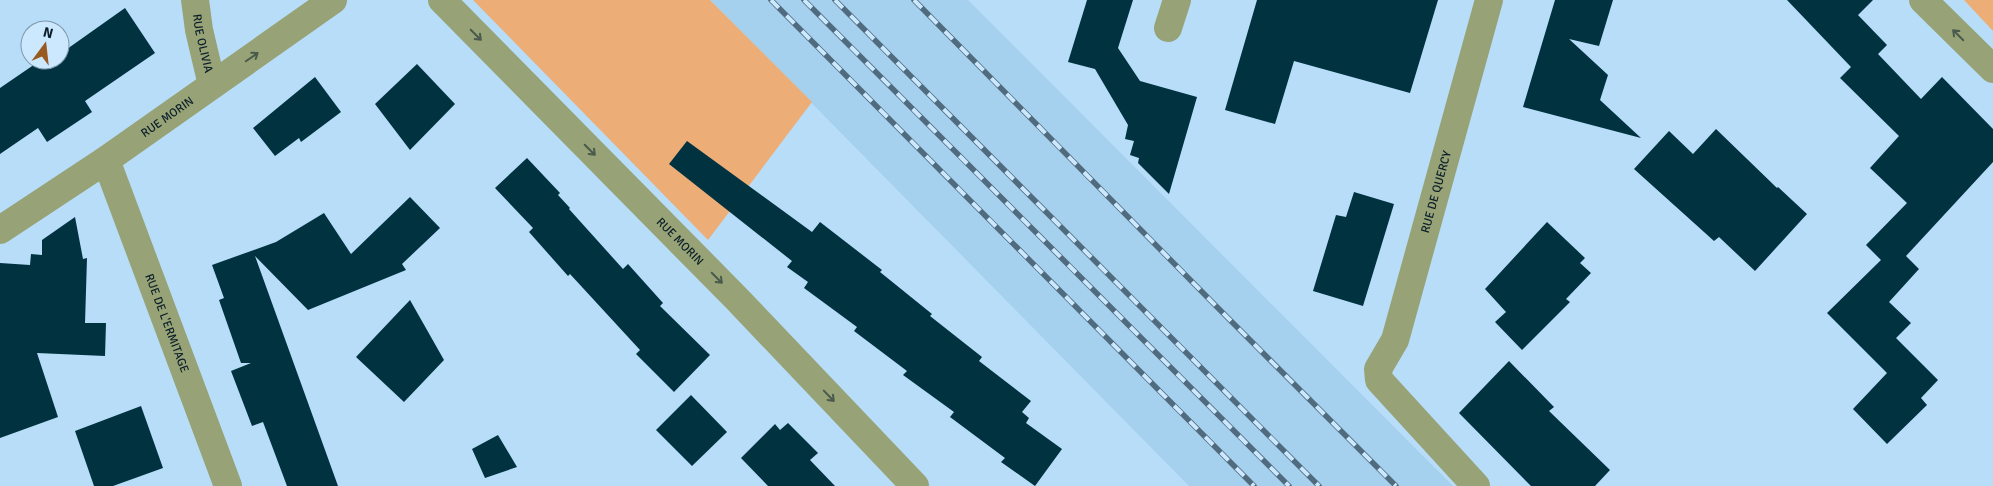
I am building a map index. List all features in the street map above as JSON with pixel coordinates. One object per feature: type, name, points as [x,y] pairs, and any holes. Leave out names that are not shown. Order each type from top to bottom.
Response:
[{"type":"street","name":"RUE OLIVIA","points":[[195,0],[199,30],[212,85]]},
{"type":"street","name":"RUE MORIN","points":[[0,230],[106,160],[333,0]]},
{"type":"street","name":"RUE MORIN","points":[[442,0],[737,299],[915,486]]},
{"type":"street","points":[[1168,28],[1177,0]]},
{"type":"street","name":"RUE DE QUERCY","points":[[1476,486],[1379,380],[1378,369],[1394,340],[1489,0]]},
{"type":"street","points":[[1923,0],[1993,69]]},
{"type":"street","name":"RUE DE L'ERMITAGE","points":[[106,160],[228,486]]},
{"type":"shaded area","points":[[473,0],[710,0],[812,102],[708,240]]},
{"type":"shaded area","points":[[710,0],[968,0],[1453,486],[1189,486]]},
{"type":"shaded area","points":[[1964,0],[1993,0],[1993,31]]},
{"type":"building","points":[[1087,0],[1133,0],[1118,48],[1140,81],[1197,97],[1169,194],[1138,163],[1139,158],[1130,155],[1134,141],[1125,139],[1128,125],[1095,69],[1068,62]]},
{"type":"building","points":[[1257,0],[1438,0],[1410,93],[1294,61],[1275,124],[1225,110]]},
{"type":"building","points":[[1555,0],[1613,0],[1599,46],[1569,39],[1608,75],[1600,100],[1641,138],[1523,107]]},
{"type":"building","points":[[1787,0],[1873,0],[1858,15],[1887,45],[1878,54],[1921,99],[1942,77],[1993,129],[1993,162],[1906,256],[1919,269],[1889,302],[1911,323],[1896,338],[1938,380],[1921,398],[1927,405],[1887,444],[1853,409],[1887,373],[1827,313],[1881,260],[1866,245],[1907,203],[1870,168],[1899,136],[1840,78],[1851,67]]},
{"type":"building","points":[[125,8],[155,53],[85,101],[92,112],[47,142],[38,128],[0,154],[0,88],[26,70],[70,70],[70,47]]},
{"type":"building","points":[[417,64],[455,104],[410,150],[375,104]]},
{"type":"building","points":[[315,77],[341,112],[301,142],[299,138],[275,156],[253,128]]},
{"type":"building","points":[[1716,129],[1807,214],[1755,271],[1719,237],[1714,241],[1634,169],[1669,131],[1693,154]]},
{"type":"building","points":[[687,141],[812,232],[820,222],[882,270],[880,272],[932,314],[930,316],[982,357],[979,361],[1031,401],[1022,412],[1029,418],[1026,423],[1062,449],[1035,486],[1001,462],[1005,458],[950,417],[954,412],[903,375],[907,371],[854,331],[857,327],[804,288],[808,282],[787,267],[792,261],[669,164]]},
{"type":"building","points":[[527,158],[560,193],[558,195],[569,209],[623,269],[628,264],[663,303],[660,306],[710,355],[674,392],[636,354],[640,350],[570,274],[568,276],[529,232],[533,228],[495,188]]},
{"type":"building","points":[[1354,192],[1394,204],[1363,306],[1313,291],[1336,215],[1346,217]]},
{"type":"building","points":[[410,197],[440,228],[402,264],[406,270],[308,310],[255,256],[338,486],[287,486],[263,422],[252,426],[231,371],[251,363],[241,363],[219,300],[224,298],[212,265],[276,242],[324,213],[351,254]]},
{"type":"building","points":[[75,217],[83,259],[87,258],[85,323],[106,323],[105,356],[37,353],[58,417],[0,438],[0,263],[30,265],[31,254],[42,255],[42,240]]},
{"type":"building","points":[[1547,222],[1585,258],[1580,263],[1591,273],[1566,299],[1570,302],[1522,350],[1495,322],[1506,312],[1485,289]]},
{"type":"building","points":[[410,300],[444,360],[404,402],[356,357]]},
{"type":"building","points":[[1509,361],[1554,407],[1549,411],[1610,470],[1595,486],[1531,486],[1459,413]]},
{"type":"building","points":[[691,395],[727,432],[692,466],[656,430]]},
{"type":"building","points":[[141,406],[163,468],[113,486],[94,486],[75,431]]},
{"type":"building","points":[[788,423],[818,453],[810,460],[835,486],[768,486],[741,458],[775,424],[780,430]]},
{"type":"building","points":[[498,435],[517,467],[485,478],[472,449]]},
{"type":"railway","points":[[771,0],[1254,486]]},
{"type":"railway","points":[[804,0],[1289,486]]},
{"type":"railway","points":[[835,0],[1319,486]]},
{"type":"railway","points":[[914,0],[1396,486]]}]
